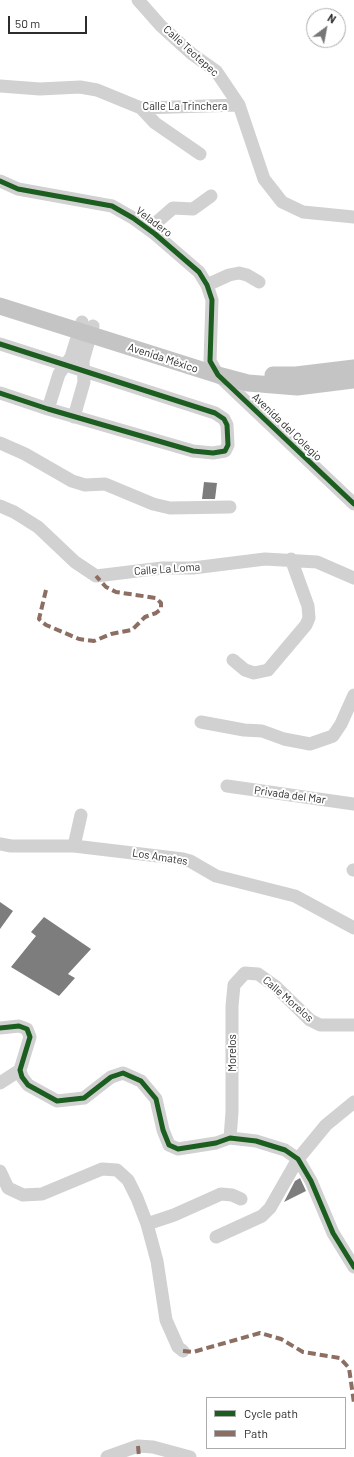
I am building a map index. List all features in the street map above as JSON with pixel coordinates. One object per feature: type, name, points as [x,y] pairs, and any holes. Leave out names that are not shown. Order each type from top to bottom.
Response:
[{"type":"main road","name":"Avenida México","points":[[0,296],[86,329]]},
{"type":"main road","name":"Avenida México","points":[[0,306],[86,329],[214,368],[248,383],[281,387],[297,387],[354,380]]},
{"type":"main road","name":"Avenida México","points":[[214,368],[273,376],[296,375],[354,368]]},
{"type":"street","name":"Calle Teotepec","points":[[138,0],[192,54],[216,71],[239,105]]},
{"type":"street","name":"Calle La Trinchera","points":[[0,86],[40,90],[80,87],[97,90],[141,108],[239,105],[264,179],[282,202],[303,212],[354,217]]},
{"type":"street","points":[[141,108],[155,123],[200,154]]},
{"type":"street","name":"Veladero","points":[[0,181],[18,189],[112,206],[149,229],[199,272],[207,285],[212,300],[214,368]]},
{"type":"street","points":[[149,229],[173,208],[193,209],[211,196]]},
{"type":"street","points":[[207,285],[229,275],[239,273],[247,275],[259,282]]},
{"type":"street","points":[[48,409],[59,374],[66,366],[86,329]]},
{"type":"street","points":[[74,417],[84,382],[83,361],[86,329]]},
{"type":"street","points":[[0,344],[215,413],[224,420],[227,425],[228,445],[225,450],[212,453],[193,451],[74,417],[0,393]]},
{"type":"street","name":"Avenida del Colegio","points":[[214,368],[354,504]]},
{"type":"street","points":[[0,443],[25,454],[72,481],[85,485],[105,484],[153,504],[170,508],[230,507]]},
{"type":"street","name":"Calle La Loma","points":[[0,506],[14,512],[38,527],[75,562],[96,576],[162,568],[193,568],[265,559],[291,559],[317,562],[354,578]]},
{"type":"street","points":[[233,660],[245,670],[254,672],[268,670],[306,625],[309,618],[308,606],[291,559]]},
{"type":"street","points":[[201,722],[244,730],[262,731],[284,739],[310,744],[333,736],[341,724],[354,695]]},
{"type":"street","name":"Privada del Mar","points":[[227,786],[354,804]]},
{"type":"street","points":[[74,846],[81,815]]},
{"type":"street","name":"Los Amates","points":[[0,844],[11,846],[74,846],[190,860],[216,876],[295,896],[354,928]]},
{"type":"street","name":"Calle Morelos","points":[[245,973],[258,974],[275,986],[310,1020],[320,1025],[354,1025]]},
{"type":"street","name":"Morelos","points":[[230,1138],[232,1112],[232,1006],[234,985],[245,973]]},
{"type":"street","points":[[0,1028],[19,1026],[27,1029],[30,1037],[20,1070],[0,1083]]},
{"type":"street","points":[[20,1070],[28,1085],[57,1101],[84,1098],[112,1077],[123,1073],[141,1081],[156,1099],[163,1130],[169,1145],[178,1149],[216,1143],[230,1138],[256,1141],[284,1150],[298,1159],[311,1181],[333,1233],[354,1267]]},
{"type":"street","points":[[216,1238],[262,1216],[270,1208],[298,1159],[326,1125],[354,1102]]},
{"type":"street","points":[[0,1171],[8,1188],[23,1195],[42,1194],[102,1169],[117,1170],[128,1180],[147,1224],[157,1261],[166,1320],[178,1347],[183,1351]]},
{"type":"street","points":[[147,1224],[174,1215],[220,1194],[232,1195],[241,1199]]},
{"type":"street","points":[[107,1457],[138,1446],[153,1447],[190,1457]]},
{"type":"building","points":[[204,482],[217,483],[215,499],[202,499]]},
{"type":"building","points":[[0,902],[13,911],[0,929]]},
{"type":"building","points":[[44,917],[91,949],[68,974],[75,978],[59,996],[11,967],[36,936],[31,932]]},
{"type":"building","points":[[300,1178],[306,1191],[284,1202],[295,1181]]},
{"type":"marked path","points":[[46,590],[39,619],[46,625],[79,639],[94,641],[111,634],[132,630],[145,617],[156,613],[161,609],[161,603],[156,598],[116,592],[106,587],[96,576]]},
{"type":"marked path","points":[[183,1351],[193,1352],[260,1333],[281,1339],[303,1352],[340,1358],[349,1368],[354,1403]]},
{"type":"marked path","points":[[138,1446],[139,1457]]},
{"type":"cycle path","points":[[0,181],[18,189],[112,206],[133,218],[155,234],[199,272],[207,285],[212,300],[210,361],[218,375],[354,504]]},
{"type":"cycle path","points":[[0,344],[215,413],[224,419],[227,425],[228,445],[225,451],[213,453],[193,451],[48,409],[0,393]]},
{"type":"cycle path","points":[[0,1028],[19,1026],[27,1029],[30,1037],[20,1070],[22,1077],[28,1085],[57,1101],[84,1098],[111,1077],[123,1073],[141,1081],[156,1099],[163,1130],[169,1145],[178,1149],[216,1143],[230,1138],[256,1141],[285,1150],[298,1159],[311,1181],[333,1233],[354,1267]]}]
